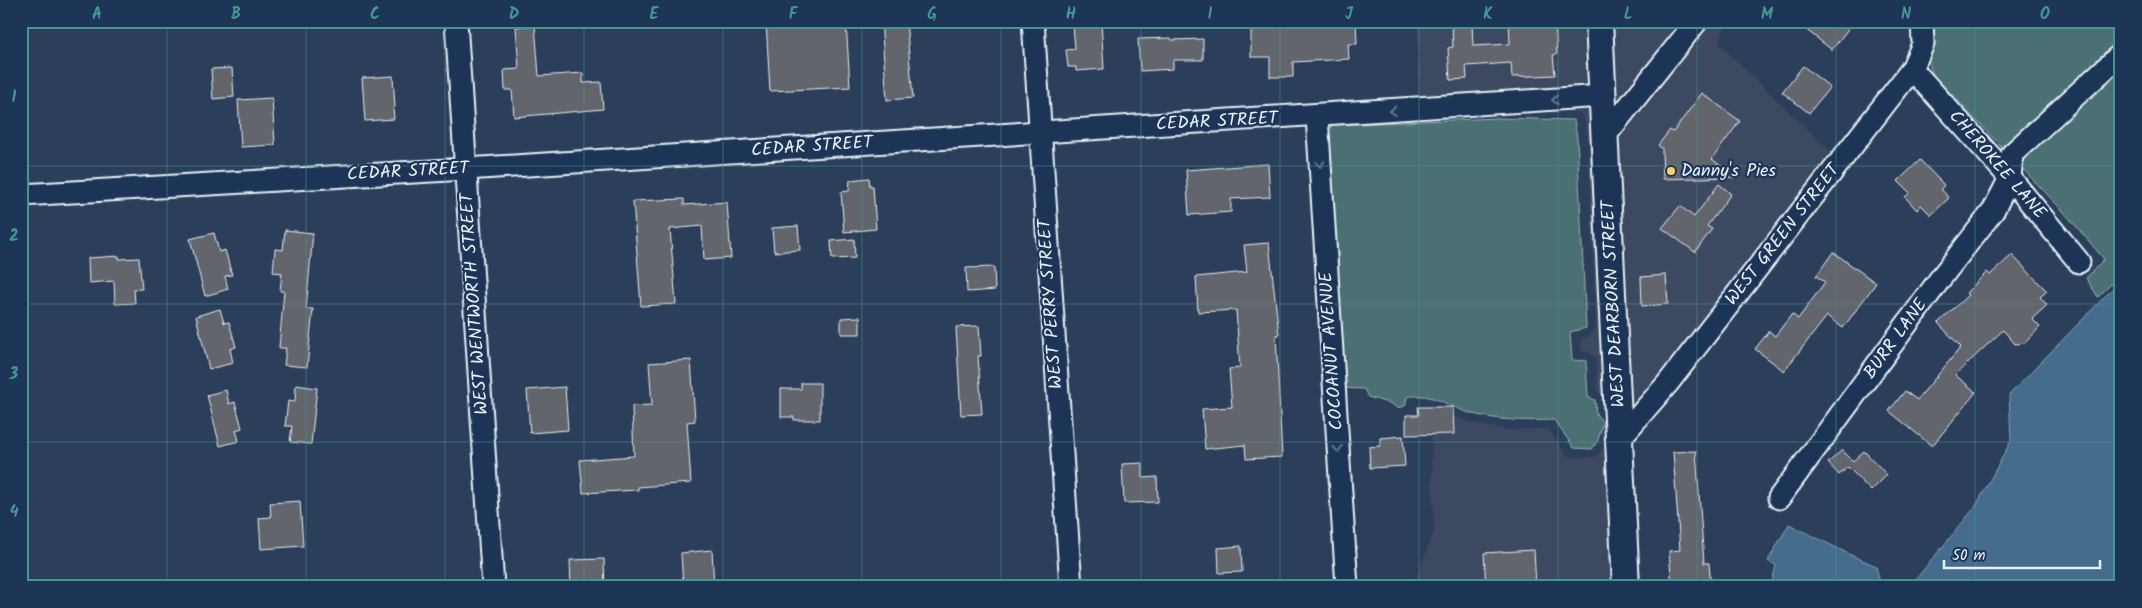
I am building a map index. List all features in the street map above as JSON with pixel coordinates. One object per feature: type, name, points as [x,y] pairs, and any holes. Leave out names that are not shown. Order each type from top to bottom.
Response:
[{"type":"street","name":"WEST WENTWORTH STREET","points":[[456,21],[493,587]]},
{"type":"street","name":"WEST PERRY STREET","points":[[1033,21],[1071,587]]},
{"type":"street","name":"WEST DEARBORN STREET","points":[[1599,21],[1626,587]]},
{"type":"street","points":[[1605,136],[1697,21]]},
{"type":"street","name":"WEST GREEN STREET","points":[[1620,438],[1668,383],[1912,69],[1923,44],[1922,21]]},
{"type":"street","points":[[2010,178],[2012,154],[2121,54]]},
{"type":"street","name":"CHEROKEE LANE","points":[[1912,69],[2010,178],[2080,262]]},
{"type":"street","name":"CEDAR STREET","points":[[21,195],[1317,116],[1603,96]]},
{"type":"street","name":"COCOANUT AVENUE","points":[[1317,116],[1347,587]]},
{"type":"street","name":"BURR LANE","points":[[1779,498],[1943,275],[1993,211],[2010,178]]},
{"type":"shaded area","points":[[1417,21],[1587,21],[1604,396],[1598,391],[1596,357],[1589,352],[1581,351],[1581,339],[1591,336],[1596,328],[1588,137],[1583,115],[1571,109],[1420,112]]},
{"type":"shaded area","points":[[1611,21],[1728,21],[1718,43],[1836,157],[1631,420]]},
{"type":"shaded area","points":[[2121,280],[2121,587],[1921,587],[1916,579],[1976,506],[2011,441],[2009,395]]},
{"type":"shaded area","points":[[1430,407],[1468,422],[1503,430],[1548,429],[1566,454],[1571,457],[1597,457],[1608,442],[1614,587],[1413,587],[1434,532]]},
{"type":"shaded area","points":[[1789,524],[1876,566],[1880,583],[1884,587],[1771,587],[1776,565],[1768,561]]},
{"type":"green space","points":[[1927,21],[2121,21],[2121,274],[2098,297],[2086,278],[2104,259],[2063,211],[1933,75],[1927,57]]},
{"type":"green space","points":[[1497,118],[1574,120],[1577,137],[1586,328],[1570,332],[1572,360],[1586,361],[1588,397],[1595,400],[1596,414],[1603,422],[1598,440],[1592,449],[1574,448],[1554,420],[1494,418],[1473,414],[1425,396],[1407,397],[1405,406],[1397,408],[1392,404],[1368,397],[1364,389],[1339,388],[1326,132],[1333,125]]},
{"type":"building","points":[[766,21],[846,21],[850,87],[770,91]]},
{"type":"building","points":[[881,21],[906,21],[913,98],[887,100]]},
{"type":"building","points":[[1315,21],[1356,21],[1357,44],[1348,44],[1349,59],[1293,62],[1293,77],[1270,77],[1270,57],[1251,57],[1251,23],[1315,23]]},
{"type":"building","points":[[1509,21],[1555,21],[1557,54],[1553,55],[1555,75],[1512,77],[1511,63],[1466,66],[1467,79],[1450,80],[1448,48],[1453,47],[1452,25],[1472,24],[1473,46],[1510,44]]},
{"type":"building","points":[[1795,21],[1854,21],[1832,50]]},
{"type":"building","points":[[1101,22],[1104,69],[1076,71],[1076,67],[1068,67],[1066,50],[1075,49],[1073,25]]},
{"type":"building","points":[[535,25],[539,76],[583,73],[583,83],[601,82],[603,109],[514,117],[512,90],[505,90],[504,70],[519,69],[516,27]]},
{"type":"building","points":[[1171,38],[1172,40],[1203,39],[1203,60],[1173,60],[1173,69],[1140,71],[1138,39]]},
{"type":"building","points":[[1803,66],[1830,87],[1809,113],[1782,92]]},
{"type":"building","points":[[232,68],[234,97],[213,99],[211,69]]},
{"type":"building","points":[[393,76],[394,119],[365,121],[362,78]]},
{"type":"building","points":[[1702,93],[1740,121],[1712,159],[1735,177],[1663,179],[1662,149],[1658,145],[1670,130],[1673,132]]},
{"type":"building","points":[[272,98],[275,145],[241,147],[238,100]]},
{"type":"building","points":[[1920,160],[1944,185],[1941,189],[1949,198],[1931,215],[1921,205],[1917,210],[1905,197],[1910,193],[1898,181]]},
{"type":"building","points":[[1268,164],[1270,197],[1231,199],[1231,212],[1189,215],[1186,170]]},
{"type":"building","points":[[869,178],[870,186],[873,186],[876,229],[844,232],[841,192],[849,191],[850,180]]},
{"type":"building","points":[[1719,184],[1731,194],[1707,226],[1712,229],[1695,252],[1662,228],[1680,206],[1694,217]]},
{"type":"building","points":[[684,199],[684,205],[727,202],[731,258],[704,260],[702,226],[670,229],[676,304],[641,306],[633,201]]},
{"type":"building","points":[[798,226],[800,250],[774,252],[772,228]]},
{"type":"building","points":[[285,230],[313,233],[306,309],[313,309],[307,367],[284,365],[286,348],[279,348],[284,291],[280,291],[282,273],[273,272],[275,249],[283,250]]},
{"type":"building","points":[[214,233],[219,252],[225,250],[232,275],[225,276],[228,289],[205,296],[190,239]]},
{"type":"building","points":[[854,239],[855,258],[832,259],[831,241]]},
{"type":"building","points":[[1269,243],[1279,335],[1276,335],[1282,457],[1246,459],[1245,445],[1205,449],[1202,409],[1232,407],[1229,369],[1240,368],[1236,310],[1198,312],[1196,277],[1247,272],[1244,245]]},
{"type":"building","points":[[1833,252],[1876,283],[1843,328],[1827,316],[1784,371],[1755,349],[1769,331],[1775,336],[1792,314],[1798,319],[1825,282],[1816,276]]},
{"type":"building","points":[[2012,255],[2047,291],[2040,297],[2047,305],[2032,319],[2040,327],[2025,343],[2015,344],[2003,330],[1955,375],[1976,392],[1932,446],[1889,411],[1905,391],[1917,400],[1961,347],[1938,323],[1968,295],[1966,293],[1987,272],[1990,275]]},
{"type":"building","points":[[119,256],[119,259],[139,258],[142,289],[134,289],[135,303],[115,304],[114,281],[89,283],[88,258]]},
{"type":"building","points":[[994,267],[995,290],[967,292],[966,268]]},
{"type":"building","points":[[1666,275],[1668,304],[1642,306],[1641,277]]},
{"type":"building","points":[[220,309],[224,323],[229,322],[236,347],[230,349],[233,363],[209,369],[196,316]]},
{"type":"building","points":[[860,317],[860,334],[841,334],[841,318]]},
{"type":"building","points":[[979,326],[981,356],[978,356],[982,414],[961,415],[956,327]]},
{"type":"building","points":[[691,360],[695,421],[687,422],[691,483],[638,487],[638,490],[583,493],[580,460],[634,456],[632,406],[652,405],[649,363]]},
{"type":"building","points":[[801,383],[820,383],[820,420],[794,420],[794,417],[781,417],[781,389],[801,389]]},
{"type":"building","points":[[296,385],[317,388],[311,444],[290,442],[292,426],[285,426],[288,401],[295,402]]},
{"type":"building","points":[[565,387],[568,430],[530,433],[527,390]]},
{"type":"building","points":[[226,390],[229,404],[235,402],[242,428],[236,430],[239,441],[220,446],[207,395]]},
{"type":"building","points":[[1418,407],[1453,407],[1454,434],[1406,435],[1406,415],[1419,415]]},
{"type":"building","points":[[1403,436],[1405,466],[1370,468],[1369,447],[1380,446],[1380,438]]},
{"type":"building","points":[[1842,450],[1853,461],[1864,451],[1887,475],[1871,491],[1848,467],[1839,475],[1828,463]]},
{"type":"building","points":[[1696,451],[1704,563],[1709,563],[1711,587],[1672,587],[1669,551],[1680,550],[1673,452]]},
{"type":"building","points":[[1143,463],[1143,478],[1157,477],[1158,502],[1124,503],[1122,464]]},
{"type":"building","points":[[300,501],[303,546],[261,549],[259,518],[271,517],[270,503]]},
{"type":"building","points":[[1241,546],[1242,572],[1219,573],[1218,548]]},
{"type":"building","points":[[712,550],[714,587],[683,587],[681,553]]},
{"type":"building","points":[[1534,550],[1536,587],[1486,587],[1484,553]]},
{"type":"building","points":[[604,559],[605,587],[571,587],[570,560]]},
{"type":"place","name":"Danny's Pies","points":[[1671,171]]}]
